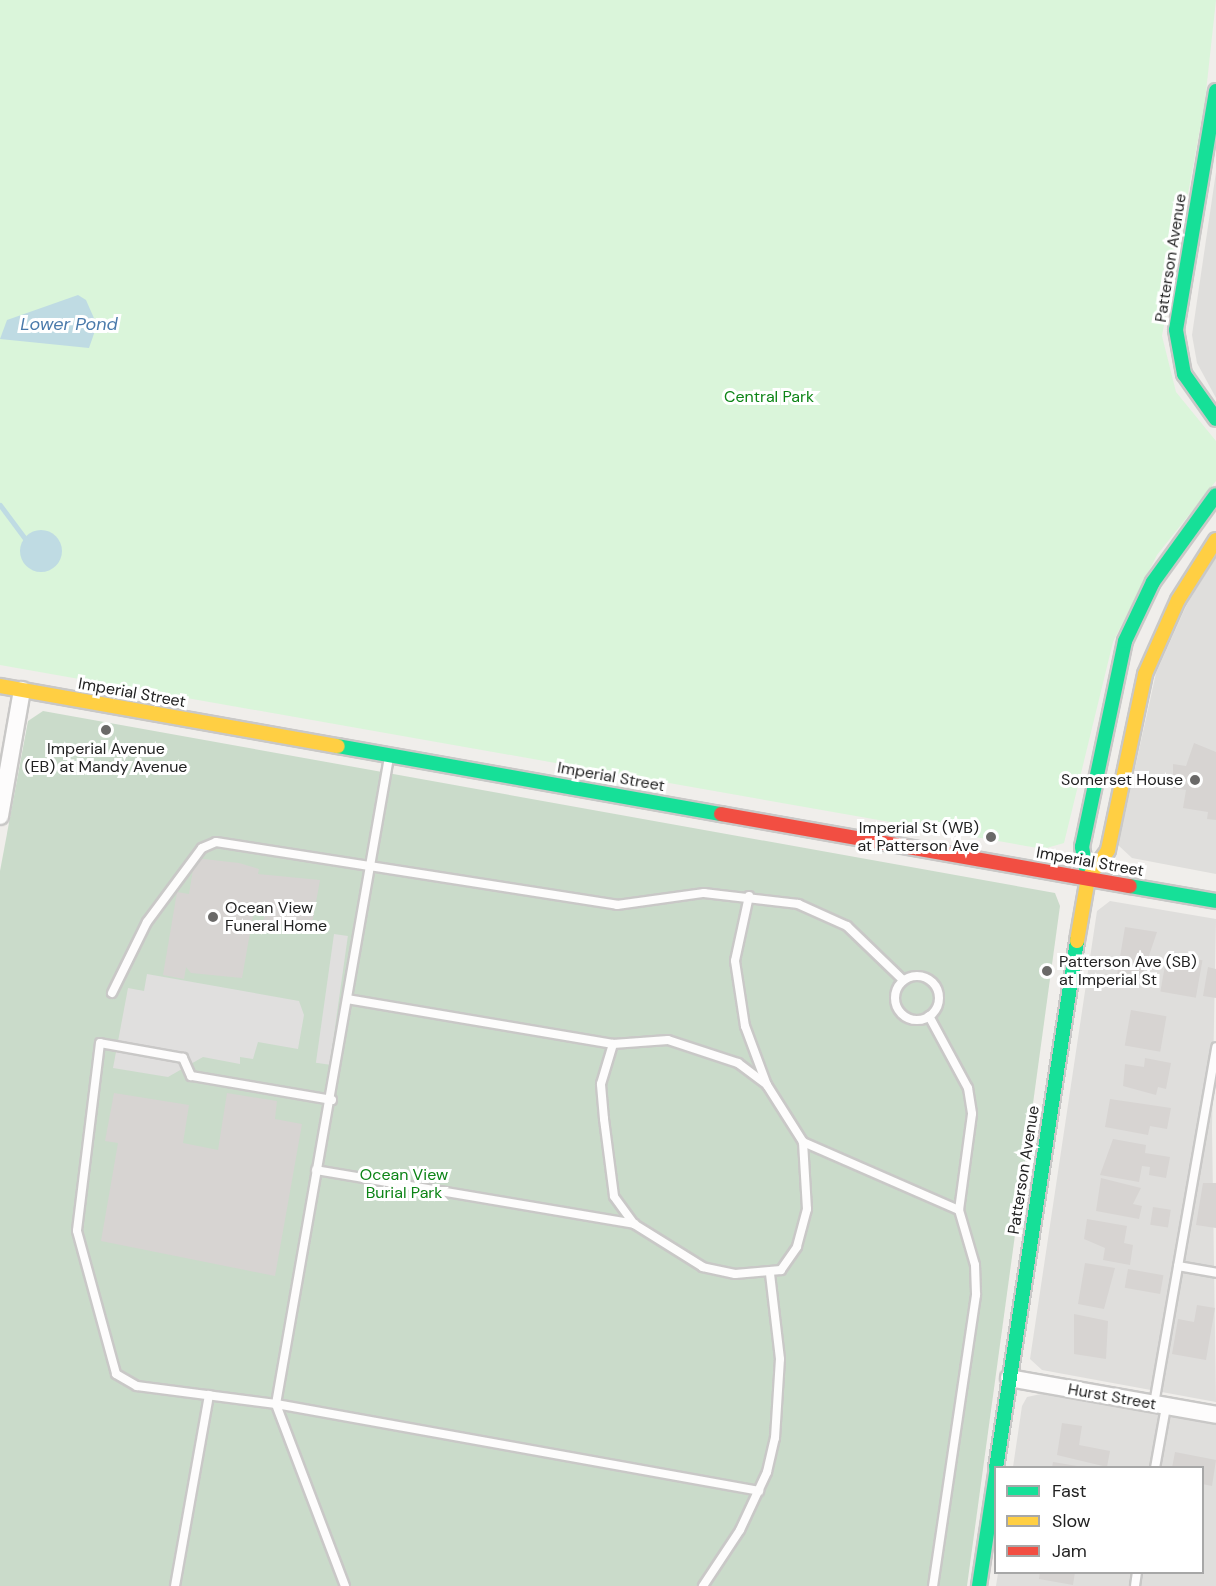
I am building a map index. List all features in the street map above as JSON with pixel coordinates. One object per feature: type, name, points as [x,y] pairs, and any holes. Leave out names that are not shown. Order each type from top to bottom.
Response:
[{"type":"main road","name":"Patterson Avenue","points":[[1216,91],[1176,330],[1184,374],[1216,420]]},
{"type":"main road","points":[[1088,878],[1082,847],[1125,641],[1153,582],[1216,495]]},
{"type":"main road","points":[[1088,878],[1108,850],[1126,744],[1145,674],[1178,600],[1216,540]]},
{"type":"main road","name":"Imperial Street","points":[[0,686],[1216,901]]},
{"type":"main road","name":"Patterson Avenue","points":[[996,1466],[1088,878]]},
{"type":"main road","points":[[980,1586],[994,1487]]},
{"type":"street","points":[[0,816],[22,690]]},
{"type":"street","name":"Hurst Street","points":[[1009,1378],[1216,1415]]},
{"type":"lane","points":[[345,1586],[276,1404],[316,1170],[332,1100],[347,999],[390,755]]},
{"type":"lane","points":[[112,993],[147,922],[201,848],[216,842],[371,864],[617,905],[704,893],[750,896],[798,904],[846,926],[903,980]]},
{"type":"lane","points":[[750,896],[735,961],[745,1026],[767,1084],[803,1142],[807,1209],[797,1247],[770,1274]]},
{"type":"lane","points":[[917,975],[936,986],[938,1005],[929,1016],[911,1019],[900,1012],[895,992],[903,980],[917,975]]},
{"type":"lane","points":[[347,999],[614,1044],[668,1040],[700,1047],[738,1063],[767,1084]]},
{"type":"lane","points":[[929,1016],[968,1088],[972,1114],[959,1210],[975,1265],[976,1294],[933,1586]]},
{"type":"lane","points":[[332,1100],[191,1076],[183,1058],[100,1043],[76,1231],[116,1374],[137,1386],[276,1404],[759,1491]]},
{"type":"lane","points":[[614,1044],[601,1084],[604,1119],[614,1196],[634,1224]]},
{"type":"lane","points":[[1155,1466],[1160,1406],[1178,1266],[1216,1047]]},
{"type":"lane","points":[[803,1142],[959,1210]]},
{"type":"lane","points":[[316,1170],[634,1224],[703,1267],[770,1274]]},
{"type":"lane","points":[[1178,1266],[1216,1273]]},
{"type":"lane","points":[[703,1586],[759,1491],[775,1438],[781,1392],[770,1274]]},
{"type":"lane","points":[[175,1586],[209,1395]]},
{"type":"shaded area","points":[[1216,172],[1216,398],[1197,363],[1192,335]]},
{"type":"shaded area","points":[[1216,557],[1216,874],[1132,858],[1118,845],[1156,673],[1187,604]]},
{"type":"shaded area","points":[[1110,901],[1216,919],[1212,1128],[1216,1402],[1042,1370],[1030,1359],[1097,911]]},
{"type":"shaded area","points":[[334,934],[348,936],[330,1065],[316,1063]]},
{"type":"shaded area","points":[[147,974],[299,1001],[304,1015],[298,1049],[258,1042],[253,1059],[240,1057],[240,1064],[203,1057],[168,1077],[113,1068],[128,988],[144,991]]},
{"type":"shaded area","points":[[1041,1394],[1216,1425],[1216,1586],[996,1586],[998,1574],[1204,1574],[1204,1466],[1013,1466],[1022,1406],[1027,1397]]},
{"type":"green space","name":"Central Park","points":[[0,0],[1216,0],[1205,101],[1162,336],[1176,392],[1216,441],[1216,481],[1157,555],[1113,642],[1064,843],[1043,849],[0,665]]},
{"type":"green space","name":"Ocean View Burial Park","points":[[43,711],[1055,893],[1060,906],[967,1586],[0,1586],[0,871],[28,721]]},
{"type":"water","name":"Lower Pond","points":[[78,295],[86,300],[97,325],[89,348],[0,339],[7,320]]},
{"type":"water","points":[[41,530],[56,536],[62,551],[56,566],[41,572],[26,566],[20,551],[26,536]]},
{"type":"building","name":"Somerset House","points":[[1194,743],[1216,752],[1216,820],[1207,819],[1208,812],[1183,808],[1186,790],[1173,788],[1173,764],[1186,766]]},
{"type":"building","name":"Ocean View Funeral Home","points":[[195,858],[239,863],[259,869],[258,874],[320,880],[311,930],[264,921],[265,912],[254,910],[242,978],[191,973],[186,967],[184,979],[163,975],[177,892],[189,894]]},
{"type":"building","points":[[1125,927],[1157,932],[1141,979],[1117,975]]},
{"type":"building","points":[[1167,954],[1202,960],[1196,998],[1160,991]]},
{"type":"building","points":[[1208,967],[1216,969],[1216,998],[1203,996]]},
{"type":"building","points":[[1131,1010],[1166,1016],[1160,1052],[1125,1045]]},
{"type":"building","points":[[1145,1058],[1171,1063],[1166,1089],[1158,1087],[1156,1095],[1123,1086],[1125,1064],[1144,1067]]},
{"type":"building","points":[[114,1093],[189,1105],[183,1143],[218,1150],[227,1093],[277,1101],[275,1119],[302,1124],[275,1276],[101,1241],[118,1143],[105,1141]]},
{"type":"building","points":[[1110,1099],[1171,1108],[1167,1129],[1150,1126],[1148,1135],[1105,1127]]},
{"type":"building","points":[[1113,1139],[1146,1145],[1145,1153],[1170,1157],[1166,1178],[1149,1175],[1150,1167],[1142,1166],[1139,1182],[1100,1175]]},
{"type":"building","points":[[1101,1178],[1141,1188],[1133,1204],[1142,1206],[1139,1219],[1096,1211]]},
{"type":"building","points":[[1203,1183],[1216,1183],[1216,1228],[1196,1225]]},
{"type":"building","points":[[1153,1207],[1171,1210],[1168,1228],[1150,1225]]},
{"type":"building","points":[[1087,1219],[1127,1226],[1124,1243],[1133,1245],[1130,1265],[1103,1260],[1105,1248],[1084,1239]]},
{"type":"building","points":[[1085,1263],[1115,1268],[1104,1309],[1078,1304]]},
{"type":"building","points":[[1128,1269],[1163,1275],[1160,1294],[1125,1288]]},
{"type":"building","points":[[1197,1305],[1215,1308],[1206,1360],[1172,1354],[1178,1319],[1194,1322]]},
{"type":"building","points":[[1074,1314],[1108,1321],[1106,1359],[1074,1354]]},
{"type":"building","points":[[1062,1423],[1082,1426],[1079,1445],[1110,1451],[1107,1466],[1057,1455]]},
{"type":"building","points":[[1175,1452],[1216,1460],[1212,1486],[1204,1484],[1204,1466],[1172,1466]]},
{"type":"building","points":[[1053,1462],[1077,1466],[1052,1466]]},
{"type":"building","points":[[1040,1574],[1075,1574],[1073,1585],[1039,1579]]},
{"type":"waterway","points":[[0,505],[26,540]]},
{"type":"traffic: fast","points":[[1216,91],[1176,330],[1184,374],[1216,419]]},
{"type":"traffic: fast","points":[[1088,878],[1082,847],[1125,641],[1153,582],[1216,495]]},
{"type":"traffic: fast","points":[[338,746],[721,814]]},
{"type":"traffic: fast","points":[[1130,886],[1216,901]]},
{"type":"traffic: fast","points":[[996,1466],[1077,941]]},
{"type":"traffic: fast","points":[[979,1586],[994,1486]]},
{"type":"traffic: slow","points":[[1077,941],[1088,878],[1108,850],[1145,674],[1178,600],[1216,540]]},
{"type":"traffic: slow","points":[[0,686],[338,746]]},
{"type":"traffic: jam","points":[[721,814],[1130,886]]},
{"type":"place","name":"Imperial Avenue (EB) at Mandy Avenue","points":[[106,730]]},
{"type":"place","name":"Somerset House","points":[[1195,780]]},
{"type":"place","name":"Imperial St (WB) at Patterson Ave","points":[[991,837]]},
{"type":"place","name":"Ocean View Funeral Home","points":[[213,917]]},
{"type":"place","name":"Patterson Ave (SB) at Imperial St","points":[[1047,971]]}]
